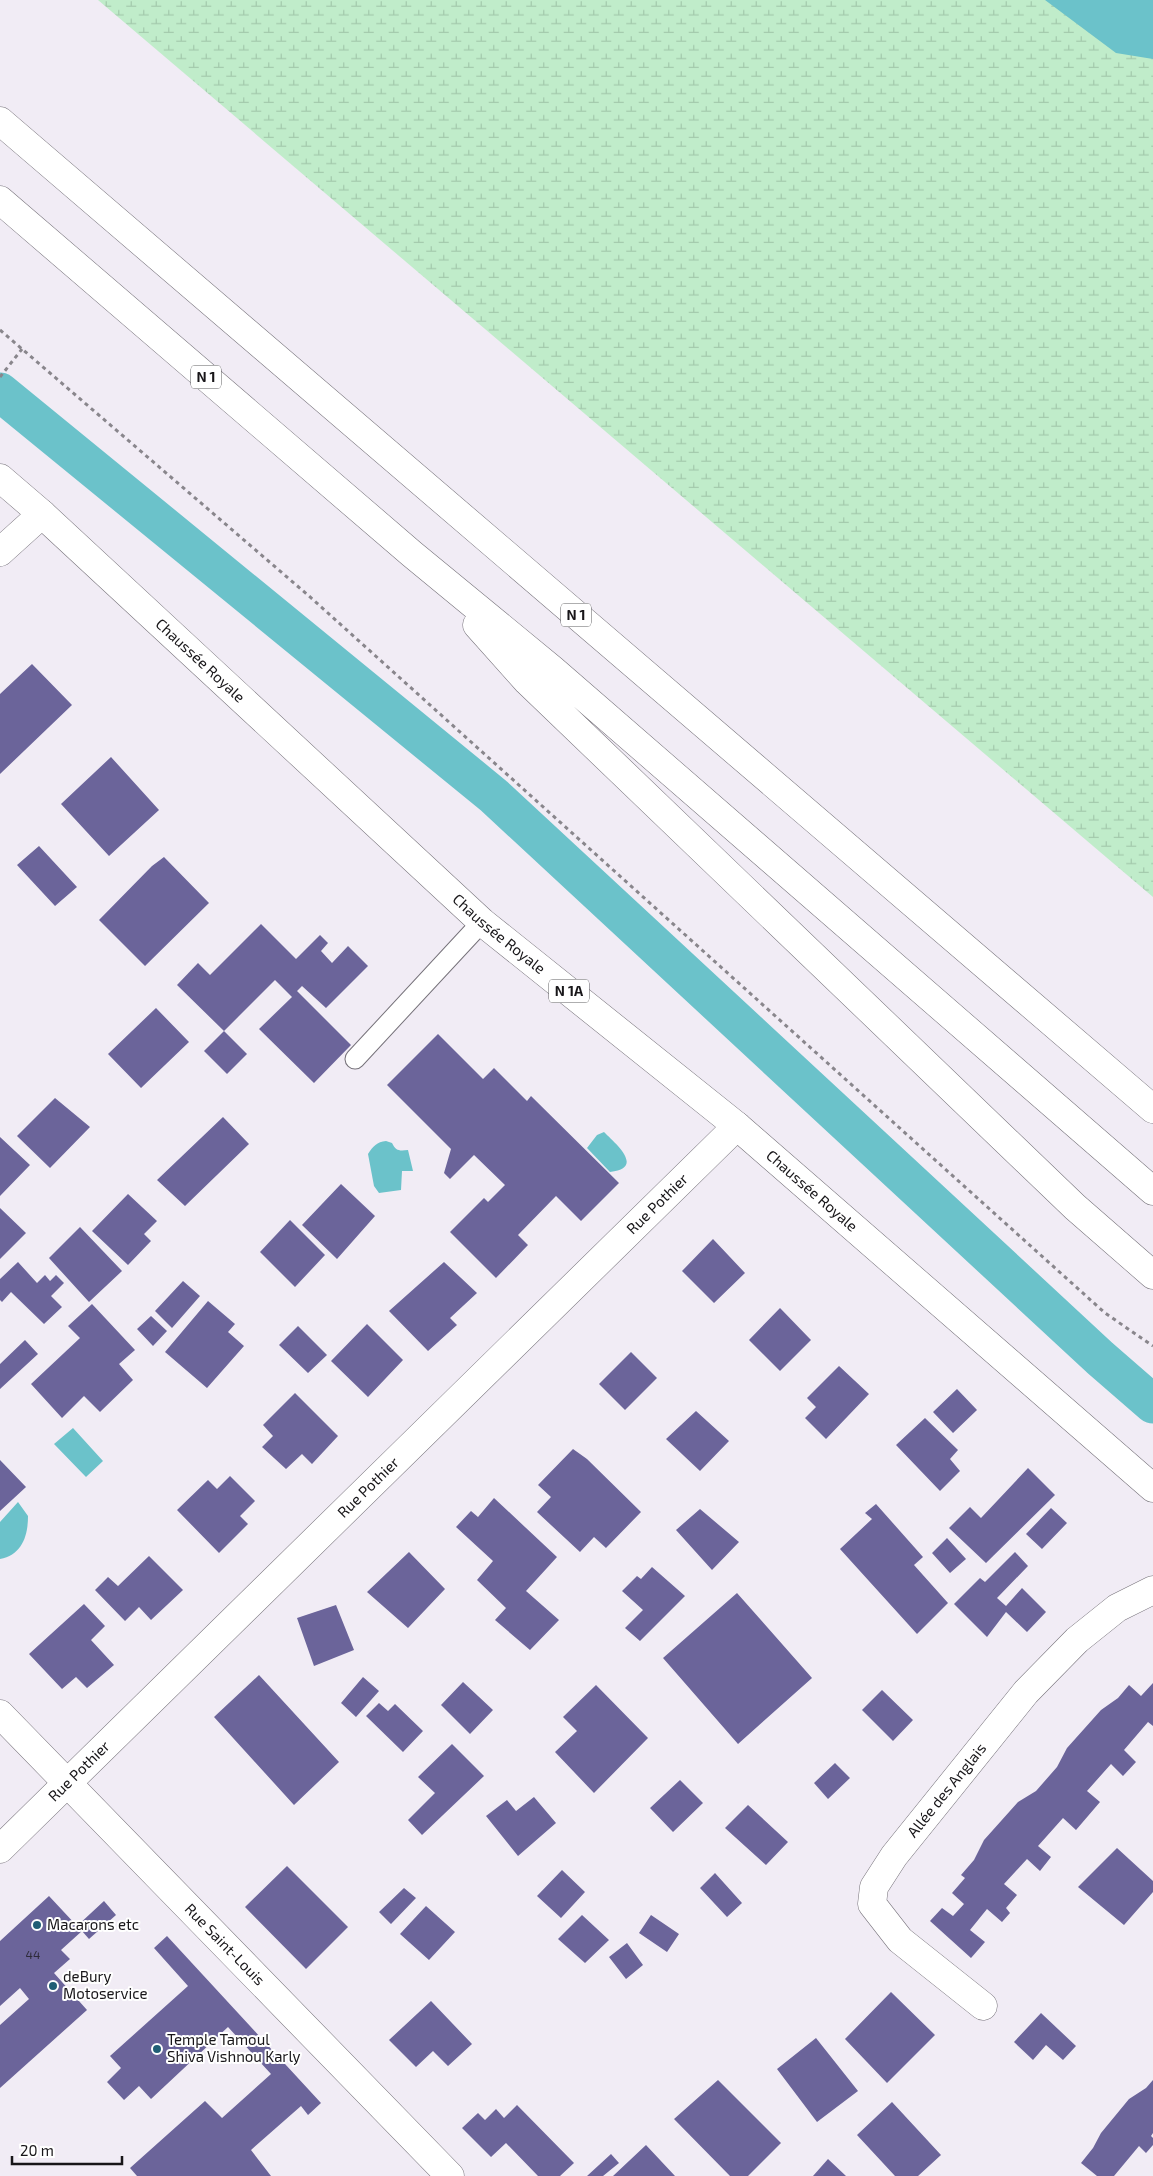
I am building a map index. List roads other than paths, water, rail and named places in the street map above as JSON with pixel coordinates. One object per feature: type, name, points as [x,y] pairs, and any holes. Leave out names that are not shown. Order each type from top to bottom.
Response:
[{"type":"main road","name":"N 1","points":[[0,121],[1153,1109]]},
{"type":"main road","name":"N 1","points":[[0,200],[412,554],[553,670],[1153,1192]]},
{"type":"main road","name":"Chaussée Royale","points":[[0,478],[42,514],[482,922],[737,1126],[1153,1488]]},
{"type":"main road","points":[[0,552],[42,514]]},
{"type":"main road","points":[[412,554],[535,688],[1060,1193],[1153,1275]]},
{"type":"main road","name":"Rue Pothier","points":[[0,1849],[737,1126]]},
{"type":"main road","name":"Allée des Anglais","points":[[983,2006],[900,1940],[872,1904],[874,1887],[894,1856],[1026,1692],[1083,1634],[1117,1608],[1153,1590]]},
{"type":"main road","name":"Rue Saint-Louis","points":[[0,1714],[450,2176]]},
{"type":"lane","points":[[355,1059],[482,922]]},
{"type":"water","points":[[1045,0],[1153,0],[1153,59],[1116,53]]},
{"type":"water","points":[[604,1132],[625,1155],[626,1166],[620,1170],[610,1172],[587,1148],[597,1135]]},
{"type":"water","points":[[380,1142],[392,1143],[398,1150],[408,1150],[413,1171],[402,1171],[401,1190],[379,1193],[374,1186],[368,1154]]},
{"type":"water","points":[[73,1428],[103,1461],[86,1477],[54,1444]]},
{"type":"water","points":[[18,1502],[28,1516],[27,1531],[19,1549],[8,1557],[0,1559],[0,1522]]},
{"type":"waterway","points":[[0,392],[494,796],[1100,1358],[1153,1404]]},
{"type":"place","name":"Macarons etc","points":[[37,1925]]},
{"type":"place","name":"deBury Motoservice","points":[[53,1986]]},
{"type":"place","name":"Temple Tamoul Shiva Vishnou Karly","points":[[157,2049]]}]
